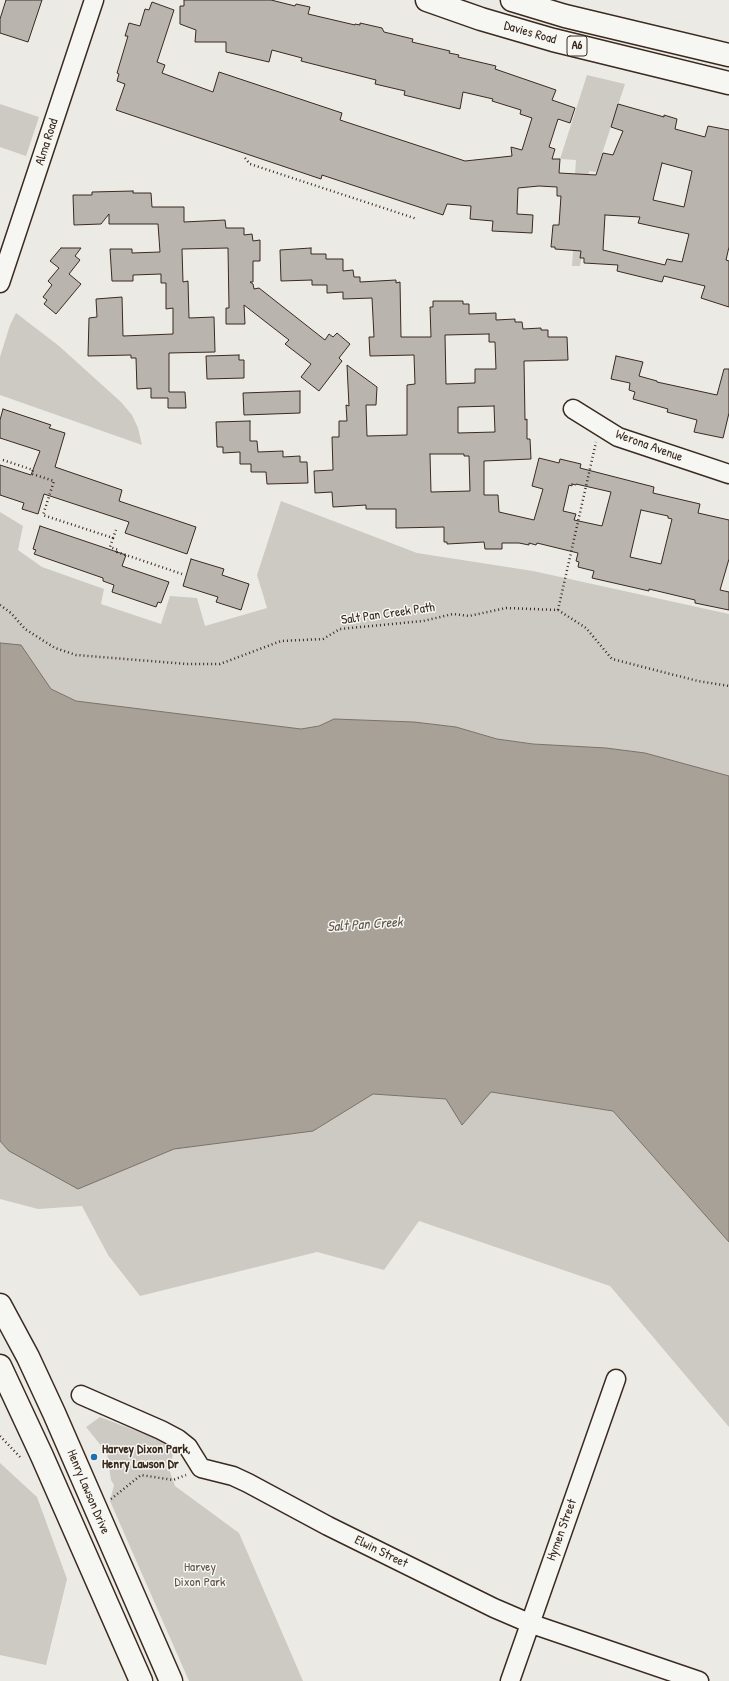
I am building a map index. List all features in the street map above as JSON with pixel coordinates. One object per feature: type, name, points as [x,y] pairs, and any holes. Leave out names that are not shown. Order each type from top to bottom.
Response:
[{"type":"main road","name":"Davies Road","points":[[427,0],[481,19],[553,40],[729,83]]},
{"type":"main road","name":"Davies Road","points":[[512,0],[565,16],[729,55]]},
{"type":"main road","name":"Henry Lawson Drive","points":[[0,1305],[42,1385],[96,1511],[172,1681]]},
{"type":"main road","name":"Henry Lawson Drive","points":[[0,1366],[65,1507],[141,1681]]},
{"type":"street","name":"Alma Road","points":[[0,284],[94,0]]},
{"type":"street","name":"Werona Avenue","points":[[573,409],[618,437],[729,474]]},
{"type":"street","name":"Hymen Street","points":[[510,1681],[529,1623],[616,1379]]},
{"type":"street","points":[[81,1395],[178,1439],[188,1447],[201,1468]]},
{"type":"street","name":"Elwin Street","points":[[201,1468],[233,1476],[350,1537],[494,1608],[529,1623],[699,1681]]},
{"type":"path","points":[[245,158],[250,164],[416,218]]},
{"type":"path","points":[[600,426],[558,610],[586,628],[612,660],[698,681],[729,686]]},
{"type":"path","points":[[3,460],[33,470],[32,474],[54,482],[43,514],[113,538]]},
{"type":"path","points":[[116,530],[110,547],[118,550],[117,552],[182,574]]},
{"type":"path","name":"Salt Pan Creek Path","points":[[0,605],[11,613],[25,629],[55,648],[76,655],[187,664],[220,664],[281,641],[323,639],[340,629],[423,621],[453,614],[469,616],[506,608],[558,610]]},
{"type":"path","points":[[96,1511],[141,1475],[173,1480],[201,1468]]},
{"type":"green space","points":[[587,75],[625,84],[596,172],[589,171],[585,237],[580,266],[572,266],[578,174],[575,174],[576,160],[560,159]]},
{"type":"green space","points":[[0,104],[39,117],[26,156],[0,147]]},
{"type":"green space","points":[[16,313],[59,346],[121,402],[132,415],[138,428],[142,445],[0,395],[0,357],[10,325]]},
{"type":"green space","points":[[281,501],[417,553],[533,571],[729,614],[729,776],[645,753],[606,748],[533,744],[497,739],[456,727],[414,722],[334,719],[319,726],[301,729],[76,701],[51,689],[21,645],[0,643],[0,512],[23,526],[18,550],[42,567],[104,589],[101,604],[161,624],[170,596],[197,598],[205,626],[267,608],[257,575]]},
{"type":"green space","points":[[490,1092],[613,1111],[729,1242],[729,1427],[610,1286],[419,1221],[384,1270],[317,1252],[140,1296],[108,1255],[82,1206],[38,1209],[0,1199],[0,1141],[9,1151],[78,1188],[174,1149],[313,1131],[373,1094],[446,1099]]},
{"type":"green space","name":"Harvey Dixon Park","points":[[100,1417],[160,1440],[174,1451],[169,1469],[175,1486],[239,1533],[303,1681],[189,1681],[110,1501],[114,1485],[111,1480],[107,1453],[86,1427]]},
{"type":"green space","points":[[0,1463],[37,1497],[67,1579],[46,1665],[0,1655]]},
{"type":"water","name":"Salt Pan Creek","points":[[0,643],[21,645],[51,689],[76,701],[301,729],[319,726],[334,719],[414,722],[456,727],[497,739],[533,744],[606,748],[645,753],[729,776],[729,1242],[613,1111],[491,1092],[462,1125],[446,1099],[373,1094],[313,1131],[174,1149],[78,1189],[9,1151],[0,1141]]},
{"type":"building","points":[[6,0],[42,0],[28,42],[0,33],[0,19]]},
{"type":"building","points":[[184,0],[271,0],[295,6],[296,4],[310,7],[308,14],[355,25],[360,25],[360,23],[382,28],[384,32],[413,39],[412,42],[450,51],[449,53],[459,55],[458,57],[496,66],[495,69],[556,90],[552,100],[575,108],[570,123],[558,119],[549,147],[555,149],[552,159],[560,159],[559,173],[596,175],[603,153],[613,155],[623,131],[611,127],[618,104],[664,117],[664,115],[677,119],[675,129],[705,137],[708,126],[729,130],[729,247],[726,260],[729,261],[729,307],[701,298],[705,286],[664,276],[662,282],[617,271],[618,265],[584,263],[584,258],[580,258],[581,251],[555,249],[555,247],[551,247],[553,225],[559,225],[561,196],[557,196],[557,187],[539,186],[518,188],[517,214],[533,215],[532,233],[492,231],[493,221],[470,219],[471,206],[447,204],[443,215],[322,175],[321,179],[116,110],[125,84],[117,81],[119,74],[117,73],[128,36],[125,36],[129,23],[140,26],[145,9],[149,10],[152,2],[174,10],[157,62],[165,65],[162,73],[213,92],[219,72],[342,113],[340,120],[465,161],[512,156],[511,147],[522,150],[532,118],[520,114],[521,110],[492,101],[493,99],[463,92],[460,109],[404,95],[405,91],[375,84],[376,80],[301,61],[302,58],[272,50],[269,62],[226,52],[226,42],[195,42],[196,30],[180,24],[180,6],[184,6]],"holes":[[[662,163],[692,171],[684,207],[653,200]],[[605,215],[640,217],[638,223],[689,234],[682,262],[667,259],[665,265],[603,250]]]},
{"type":"building","points":[[133,191],[133,193],[151,193],[152,207],[184,207],[184,222],[225,220],[226,228],[244,228],[244,235],[252,234],[253,241],[260,240],[260,261],[253,261],[253,282],[250,282],[253,284],[254,289],[259,288],[325,340],[329,334],[333,337],[337,333],[350,344],[339,358],[342,361],[319,391],[301,377],[311,364],[285,344],[289,340],[244,305],[245,324],[226,324],[226,308],[229,308],[228,248],[182,249],[183,282],[188,281],[189,318],[214,317],[215,352],[169,353],[169,392],[185,392],[186,408],[168,408],[168,398],[151,398],[151,388],[137,389],[136,358],[131,358],[131,355],[88,356],[89,318],[97,317],[96,299],[122,297],[123,336],[173,334],[173,308],[166,309],[166,283],[161,283],[161,274],[133,275],[133,281],[112,281],[110,249],[132,249],[132,253],[160,252],[158,224],[109,224],[109,214],[101,224],[74,225],[73,195],[92,195],[92,192]]},
{"type":"building","points":[[61,248],[81,248],[75,256],[80,260],[69,274],[81,284],[56,314],[44,304],[47,300],[43,297],[52,285],[48,281],[59,268],[50,261]]},
{"type":"building","points":[[311,248],[311,254],[326,254],[326,259],[343,259],[343,271],[353,270],[354,277],[360,277],[360,282],[396,280],[396,283],[400,282],[401,337],[431,337],[430,307],[433,307],[433,301],[463,301],[463,304],[469,304],[469,314],[496,313],[496,320],[515,319],[515,322],[522,322],[523,329],[541,328],[541,330],[548,330],[548,337],[567,337],[568,360],[524,361],[525,420],[527,419],[527,439],[530,439],[531,459],[484,461],[484,495],[498,495],[499,512],[534,520],[543,489],[532,486],[539,458],[559,463],[560,459],[581,464],[580,468],[654,487],[653,493],[700,504],[698,513],[729,520],[729,559],[720,590],[729,592],[729,610],[695,603],[695,600],[649,589],[649,591],[592,578],[594,571],[578,567],[579,562],[576,561],[578,553],[537,543],[536,545],[529,543],[529,545],[519,543],[502,543],[502,549],[485,549],[484,542],[447,544],[447,542],[444,542],[444,527],[396,528],[396,509],[366,509],[366,505],[333,507],[332,492],[315,493],[314,471],[333,470],[332,437],[339,437],[339,421],[347,421],[346,405],[349,406],[347,365],[377,387],[376,405],[366,405],[367,436],[407,435],[407,385],[415,384],[414,355],[370,356],[369,337],[374,337],[372,298],[343,299],[343,292],[327,293],[327,285],[312,285],[312,280],[281,281],[280,250]],"holes":[[[489,334],[489,342],[495,342],[496,369],[475,369],[475,383],[446,384],[445,335]],[[494,406],[495,432],[458,433],[458,407]],[[430,454],[464,454],[464,456],[469,456],[470,491],[431,492]],[[572,484],[576,484],[611,492],[602,526],[574,520],[576,514],[563,511],[569,485],[572,486]],[[641,510],[668,516],[668,518],[672,519],[661,564],[630,557]]]},
{"type":"building","points":[[239,355],[239,360],[244,360],[244,378],[207,379],[206,356]]},
{"type":"building","points":[[616,356],[643,362],[639,376],[657,382],[717,395],[724,369],[729,369],[729,413],[723,438],[694,432],[697,420],[667,412],[668,409],[633,399],[635,392],[629,390],[630,383],[611,379]]},
{"type":"building","points":[[300,391],[300,413],[244,415],[243,393]]},
{"type":"building","points":[[3,409],[51,425],[49,428],[65,433],[55,467],[122,490],[119,501],[196,527],[187,554],[125,533],[129,522],[44,494],[38,514],[22,509],[24,503],[0,495],[0,465],[31,475],[40,451],[0,438],[0,420]]},
{"type":"building","points":[[250,421],[250,441],[257,441],[258,452],[283,451],[283,457],[300,456],[300,462],[307,462],[308,483],[267,484],[266,472],[251,472],[251,464],[240,464],[240,452],[223,453],[223,447],[217,447],[216,422]]},
{"type":"building","points":[[40,526],[126,555],[122,566],[169,582],[161,603],[158,602],[156,607],[112,592],[114,585],[103,581],[103,578],[34,554],[36,550],[33,549]]},
{"type":"building","points":[[191,559],[224,569],[222,575],[249,584],[241,610],[216,602],[218,597],[183,586]]},
{"type":"place","name":"Harvey Dixon Park, Henry Lawson Dr","points":[[94,1457]]}]
